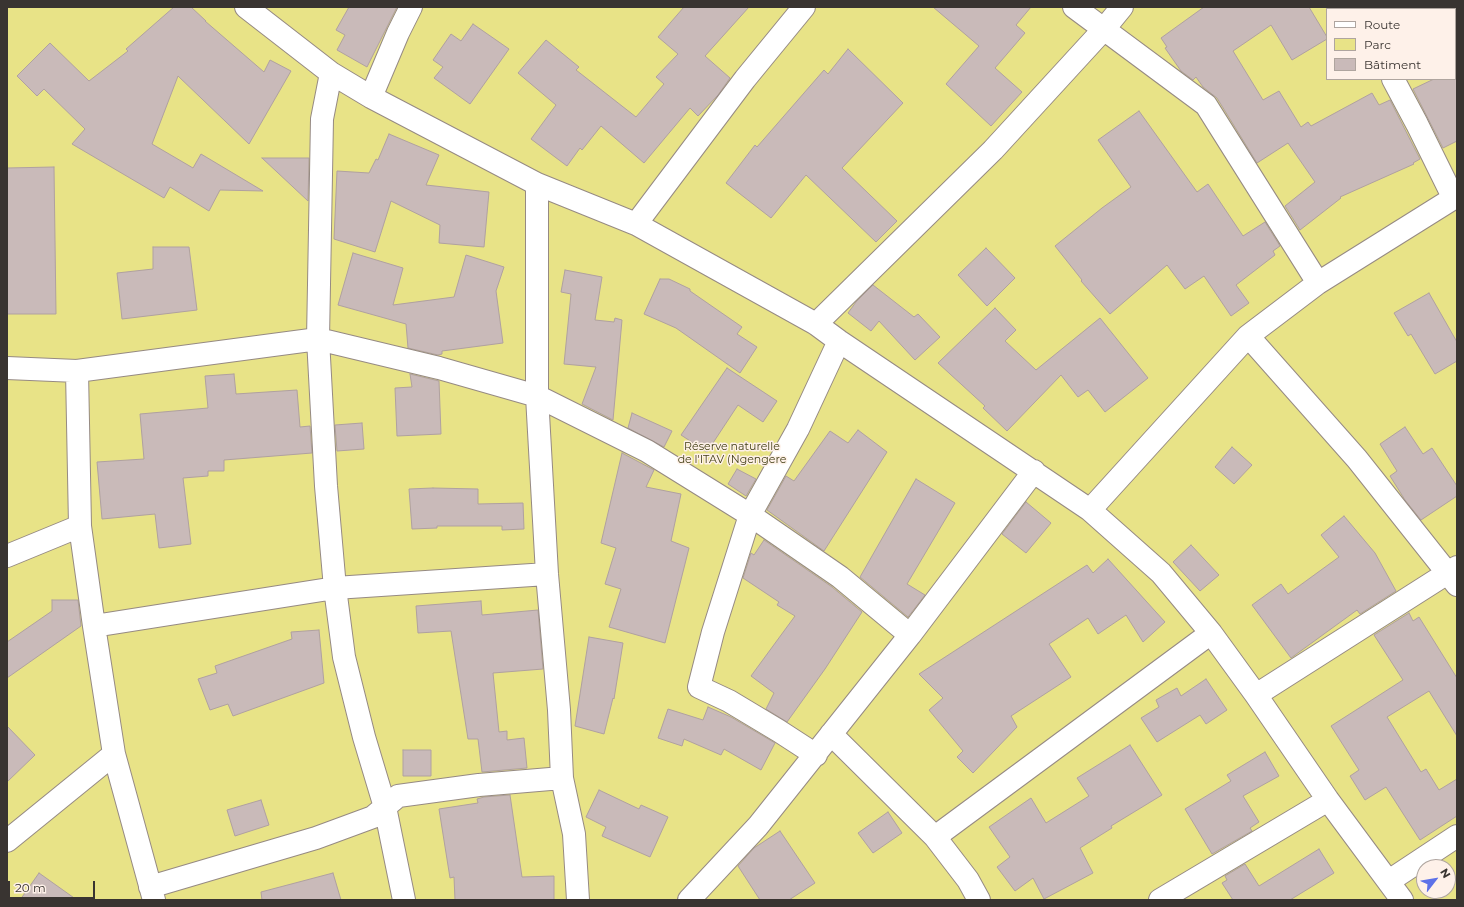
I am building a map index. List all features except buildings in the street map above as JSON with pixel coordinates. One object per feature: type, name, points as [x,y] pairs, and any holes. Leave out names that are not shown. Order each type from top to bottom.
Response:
[{"type":"street","points":[[246,7],[331,73],[371,97],[537,184],[636,224],[816,324],[838,342],[1034,471],[1090,510],[1161,573],[1211,633],[1256,695],[1328,800],[1402,900]]},
{"type":"street","points":[[371,97],[398,33],[411,7]]},
{"type":"street","points":[[636,224],[745,79],[804,7]]},
{"type":"street","points":[[1074,7],[1206,105],[1318,283]]},
{"type":"street","points":[[816,324],[992,150],[1104,29],[1122,7]]},
{"type":"street","points":[[331,73],[322,119],[318,339],[326,486],[335,588],[344,657],[364,737],[385,807],[404,900]]},
{"type":"street","points":[[1090,510],[1248,336],[1318,283],[1455,197],[1395,80]]},
{"type":"street","points":[[537,184],[537,396],[547,574],[559,710],[562,778],[574,834],[578,900]]},
{"type":"street","points":[[1248,336],[1357,459],[1454,575],[1256,695]]},
{"type":"street","points":[[7,368],[77,372],[318,339],[439,368],[537,396],[647,452],[750,515],[840,577],[910,635]]},
{"type":"street","points":[[816,755],[729,701],[699,688],[713,632],[750,515],[798,429],[838,342]]},
{"type":"street","points":[[77,372],[80,526],[94,626],[114,754],[152,893],[316,838],[373,817],[398,796],[479,785],[562,778]]},
{"type":"street","points":[[689,900],[758,826],[816,755],[910,635],[1034,471]]},
{"type":"street","points":[[7,556],[80,526]]},
{"type":"street","points":[[94,626],[335,588],[547,574]]},
{"type":"street","points":[[935,837],[1211,633]]},
{"type":"street","points":[[831,734],[935,837],[968,880],[979,900]]},
{"type":"street","points":[[7,841],[114,754]]},
{"type":"street","points":[[1160,900],[1328,800]]},
{"type":"street","points":[[1389,881],[1457,836]]},
{"type":"green space","name":"Réserve naturelle de l'ITAV (Ngengere","points":[[7,7],[1457,7],[1457,900],[7,900]]}]
